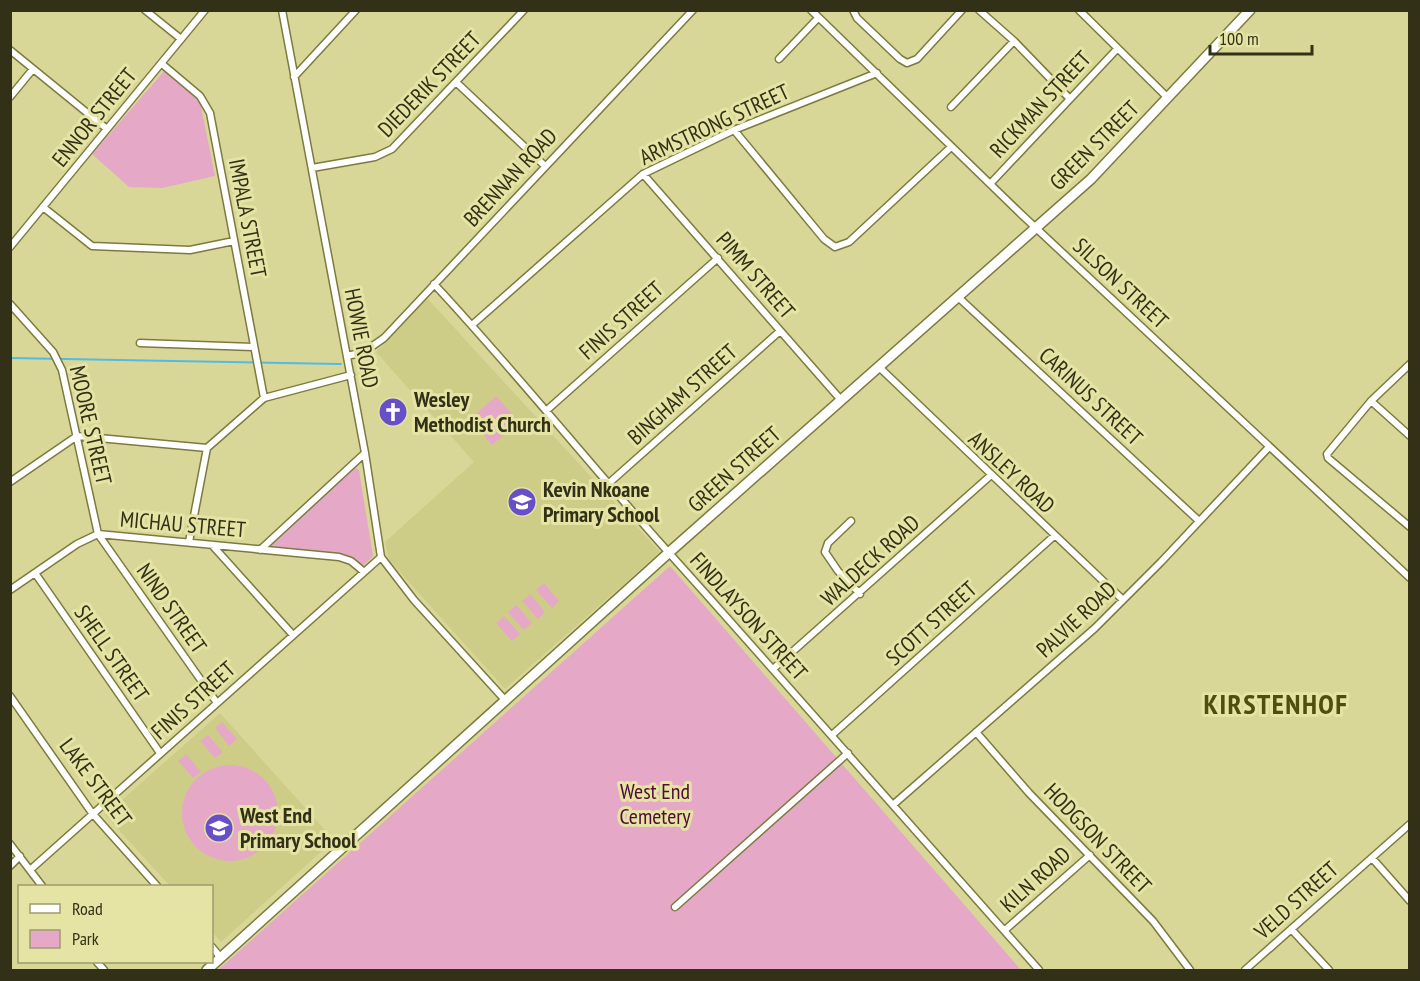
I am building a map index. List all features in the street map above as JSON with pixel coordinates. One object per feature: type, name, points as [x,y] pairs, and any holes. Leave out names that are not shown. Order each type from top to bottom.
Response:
[{"type":"street","points":[[144,10],[181,39]]},
{"type":"street","name":"ENNOR STREET","points":[[10,247],[205,10]]},
{"type":"street","name":"HOWIE ROAD","points":[[282,10],[351,375],[381,557],[414,600],[505,700]]},
{"type":"street","points":[[294,76],[356,10]]},
{"type":"street","name":"DIEDERIK STREET","points":[[312,168],[387,153],[524,10]]},
{"type":"street","name":"BRENNAN ROAD","points":[[347,356],[364,352],[384,338],[693,10]]},
{"type":"street","name":"SILSON STREET","points":[[811,10],[1036,228],[1410,578]]},
{"type":"street","points":[[853,10],[857,18],[907,63],[917,58],[962,10]]},
{"type":"street","points":[[979,10],[1014,41],[1070,99]]},
{"type":"street","points":[[1079,10],[1168,98]]},
{"type":"street","name":"GREEN STREET","points":[[207,970],[669,553],[1091,179],[1250,10]]},
{"type":"street","points":[[779,59],[818,18]]},
{"type":"street","points":[[951,107],[1014,41]]},
{"type":"street","name":"RICKMAN STREET","points":[[990,184],[1117,49]]},
{"type":"street","points":[[10,50],[107,129]]},
{"type":"street","name":"IMPALA STREET","points":[[162,64],[207,104],[264,398]]},
{"type":"street","points":[[10,97],[33,69]]},
{"type":"street","name":"ARMSTRONG STREET","points":[[472,325],[643,174],[734,130],[878,73]]},
{"type":"street","points":[[457,82],[545,166]]},
{"type":"street","points":[[734,130],[824,239],[835,247],[849,242],[951,147]]},
{"type":"street","name":"PIMM STREET","points":[[643,174],[841,400]]},
{"type":"street","points":[[43,207],[92,246],[190,250],[234,241]]},
{"type":"street","name":"FINIS STREET","points":[[547,410],[718,258]]},
{"type":"street","name":"FINDLAYSON STREET","points":[[434,284],[1039,970]]},
{"type":"street","name":"CARINUS STREET","points":[[958,297],[1199,521]]},
{"type":"street","name":"MOORE STREET","points":[[10,304],[57,359],[65,380],[98,534]]},
{"type":"street","name":"BINGHAM STREET","points":[[608,484],[780,330]]},
{"type":"street","points":[[140,343],[253,347]]},
{"type":"street","points":[[1410,364],[1371,401],[1328,449],[1327,456],[1410,527]]},
{"type":"street","name":"ANSLEY ROAD","points":[[879,367],[990,476],[1123,600]]},
{"type":"street","points":[[189,542],[207,448],[264,398],[351,375]]},
{"type":"street","points":[[1371,401],[1410,436]]},
{"type":"street","points":[[10,482],[77,436],[207,448]]},
{"type":"street","name":"PALVIE ROAD","points":[[894,804],[1123,600],[1269,447]]},
{"type":"street","points":[[260,550],[365,453]]},
{"type":"street","name":"WALDECK ROAD","points":[[773,669],[990,476]]},
{"type":"street","points":[[851,521],[828,543],[825,552],[838,571],[860,594]]},
{"type":"street","name":"MICHAU STREET","points":[[10,590],[77,544],[98,534],[339,557],[351,561],[363,572]]},
{"type":"street","name":"NIND STREET","points":[[98,534],[217,703]]},
{"type":"street","name":"SCOTT STREET","points":[[832,735],[1054,536]]},
{"type":"street","points":[[212,545],[293,635]]},
{"type":"street","name":"FINIS STREET","points":[[30,870],[381,557]]},
{"type":"street","name":"SHELL STREET","points":[[35,573],[160,753]]},
{"type":"street","name":"LAKE STREET","points":[[10,696],[92,813],[157,885]]},
{"type":"street","name":"HODGSON STREET","points":[[976,732],[1029,793],[1153,921],[1190,970]]},
{"type":"street","points":[[675,907],[848,753]]},
{"type":"street","name":"VELD STREET","points":[[1245,970],[1410,824]]},
{"type":"street","points":[[10,844],[41,885]]},
{"type":"street","name":"KILN ROAD","points":[[1005,930],[1089,855]]},
{"type":"street","points":[[10,866],[20,856]]},
{"type":"street","points":[[1372,858],[1410,901]]},
{"type":"street","points":[[1292,929],[1329,970]]},
{"type":"street","points":[[213,949],[221,958]]},
{"type":"shaded area","name":"Kevin Nkoane Primary School","points":[[427,298],[660,552],[505,689],[389,560],[385,542],[474,462],[376,352]]},
{"type":"shaded area","name":"West End Primary School","points":[[220,713],[334,840],[221,942],[213,933],[213,885],[169,885],[105,815]]},
{"type":"green space","points":[[166,69],[200,101],[215,176],[162,188],[129,187],[92,154]]},
{"type":"green space","points":[[496,396],[519,422],[492,445],[470,419]]},
{"type":"green space","points":[[354,467],[359,470],[373,556],[364,565],[359,566],[342,555],[268,548]]},
{"type":"green space","name":"West End Cemetery","points":[[670,566],[1021,970],[218,970]]},
{"type":"green space","points":[[544,583],[559,601],[552,608],[536,590]]},
{"type":"green space","points":[[530,594],[545,612],[538,619],[522,601]]},
{"type":"green space","points":[[516,605],[532,623],[524,630],[508,612]]},
{"type":"green space","points":[[504,616],[520,634],[512,641],[496,623]]},
{"type":"green space","points":[[222,722],[237,739],[229,746],[215,728]]},
{"type":"green space","points":[[208,735],[223,752],[215,758],[200,741]]},
{"type":"green space","points":[[186,754],[201,772],[193,778],[178,761]]},
{"type":"green space","points":[[230,765],[248,769],[264,779],[274,795],[278,813],[274,831],[264,847],[248,857],[230,861],[212,857],[196,847],[186,831],[182,813],[186,795],[196,779],[212,769]]},
{"type":"waterway","points":[[10,358],[341,364]]},
{"type":"place","name":"Wesley Methodist Church","points":[[393,412]]},
{"type":"place","name":"Kevin Nkoane Primary School","points":[[522,502]]},
{"type":"place","name":"West End Primary School","points":[[219,828]]},
{"type":"district","name":"KIRSTENHOF","points":[[1276,704]]}]
